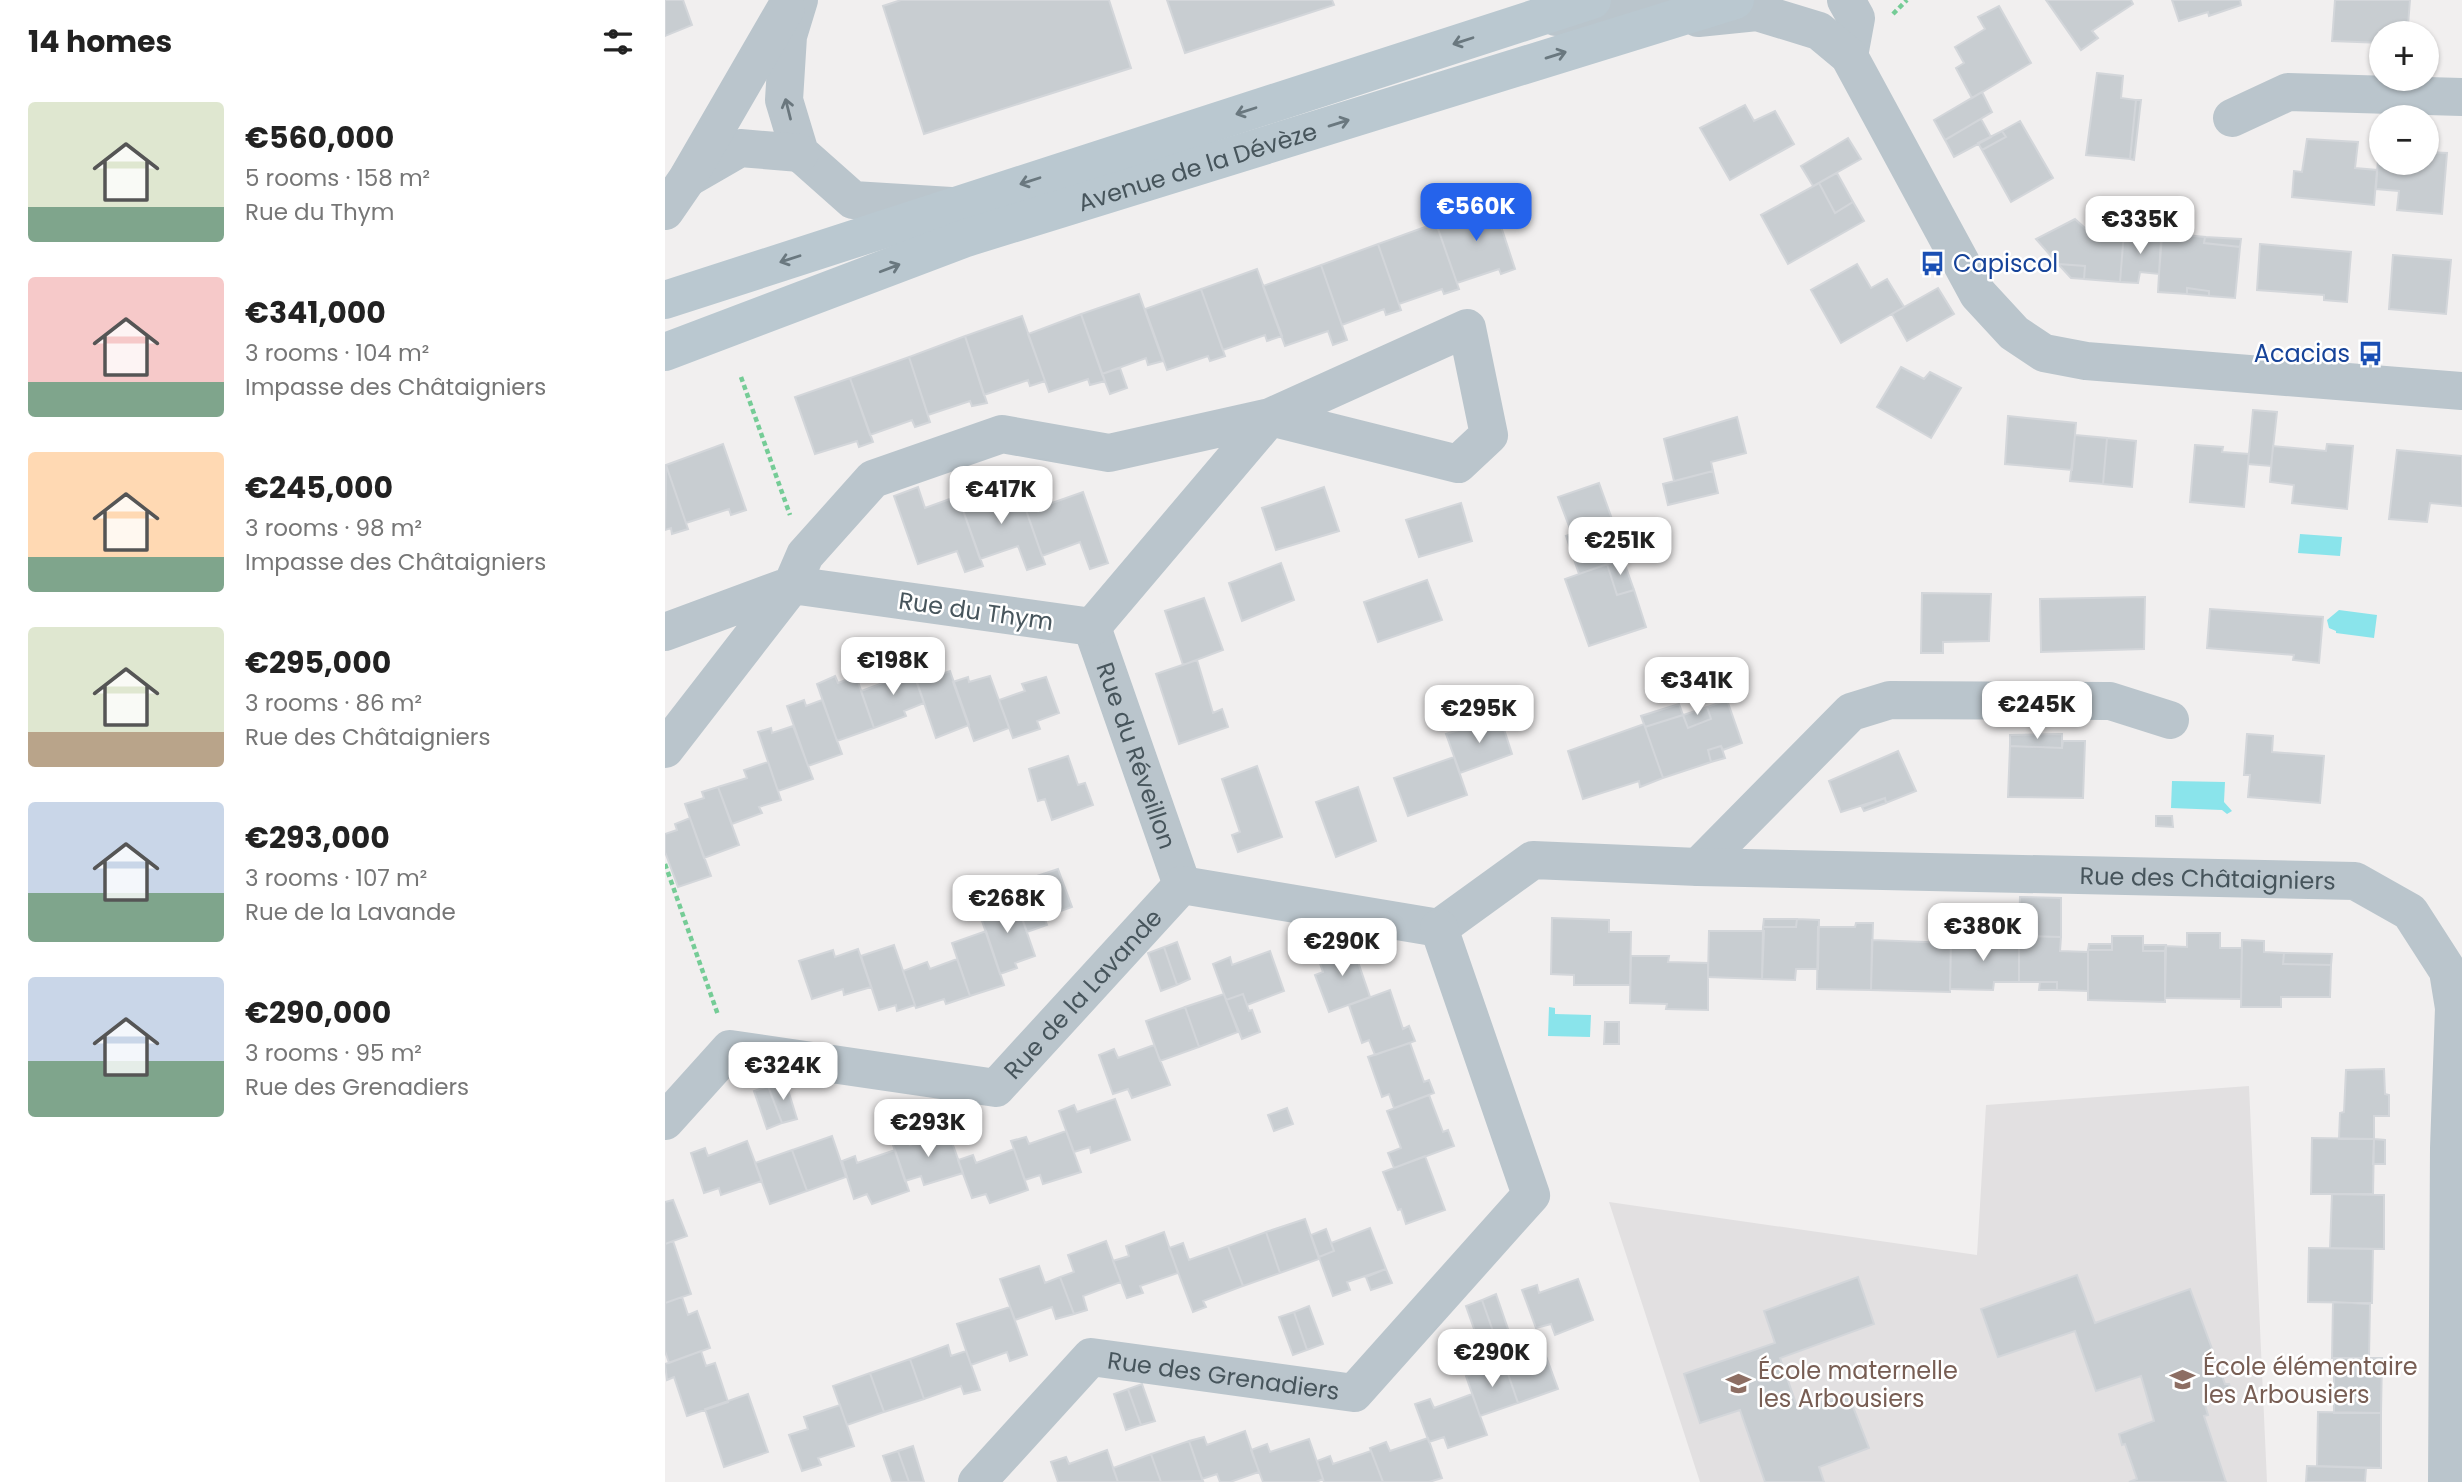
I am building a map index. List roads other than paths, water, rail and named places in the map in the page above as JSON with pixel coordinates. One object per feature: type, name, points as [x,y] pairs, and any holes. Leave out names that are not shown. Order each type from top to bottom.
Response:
[{"type":"main road","name":"Avenue de la Dévèze","points":[[665,300],[856,218],[951,206],[1592,0]]},
{"type":"main road","name":"Avenue de la Dévèze","points":[[665,352],[966,238],[1672,10],[1735,0]]},
{"type":"street","points":[[665,211],[687,179],[790,0]]},
{"type":"street","points":[[665,336],[840,274],[859,252],[856,218],[800,153],[784,100],[788,37],[799,0]]},
{"type":"street","points":[[1849,56],[1857,6]]},
{"type":"street","points":[[1528,20],[1653,7],[1812,15],[1849,56],[1978,294],[2014,333],[2044,353],[2086,361],[2462,391]]},
{"type":"street","points":[[2232,118],[2288,92],[2462,97]]},
{"type":"street","points":[[687,179],[740,148],[800,153]]},
{"type":"street","points":[[665,750],[792,585],[805,555],[873,479],[1002,434],[1109,453],[1271,416],[1467,328],[1489,435],[1458,464],[1271,416]]},
{"type":"street","points":[[1093,627],[1271,416]]},
{"type":"street","points":[[665,632],[792,585]]},
{"type":"street","name":"Rue du Thym","points":[[792,585],[1093,627]]},
{"type":"street","name":"Rue du Réveillon","points":[[1093,627],[1182,885]]},
{"type":"street","points":[[1698,867],[1851,712],[1890,700],[2110,701],[2170,720]]},
{"type":"street","name":"Rue des Châtaigniers","points":[[1439,928],[1533,860],[1698,867],[2355,881],[2410,912],[2455,972],[2449,1149],[2447,1482]]},
{"type":"street","points":[[1182,885],[1439,928]]},
{"type":"street","name":"Rue de la Lavande","points":[[665,1121],[730,1049],[996,1088],[1182,885]]},
{"type":"street","name":"Rue des Grenadiers","points":[[977,1482],[1091,1357],[1354,1394],[1531,1195],[1439,928]]},
{"type":"water","points":[[2300,534],[2342,537],[2340,556],[2298,553]]},
{"type":"water","points":[[2339,610],[2377,615],[2374,638],[2336,633],[2329,628],[2327,620]]},
{"type":"water","points":[[2172,781],[2225,782],[2224,802],[2232,811],[2227,814],[2222,810],[2171,808]]},
{"type":"water","points":[[1549,1007],[1555,1008],[1555,1014],[1591,1015],[1590,1037],[1548,1036]]},
{"type":"place","name":"Capiscol","points":[[1933,263]]},
{"type":"place","name":"Acacias","points":[[2370,353]]},
{"type":"place","name":"École élémentaire les Arbousiers","points":[[2183,1380]]},
{"type":"place","name":"École maternelle les Arbousiers","points":[[1738,1384]]}]
